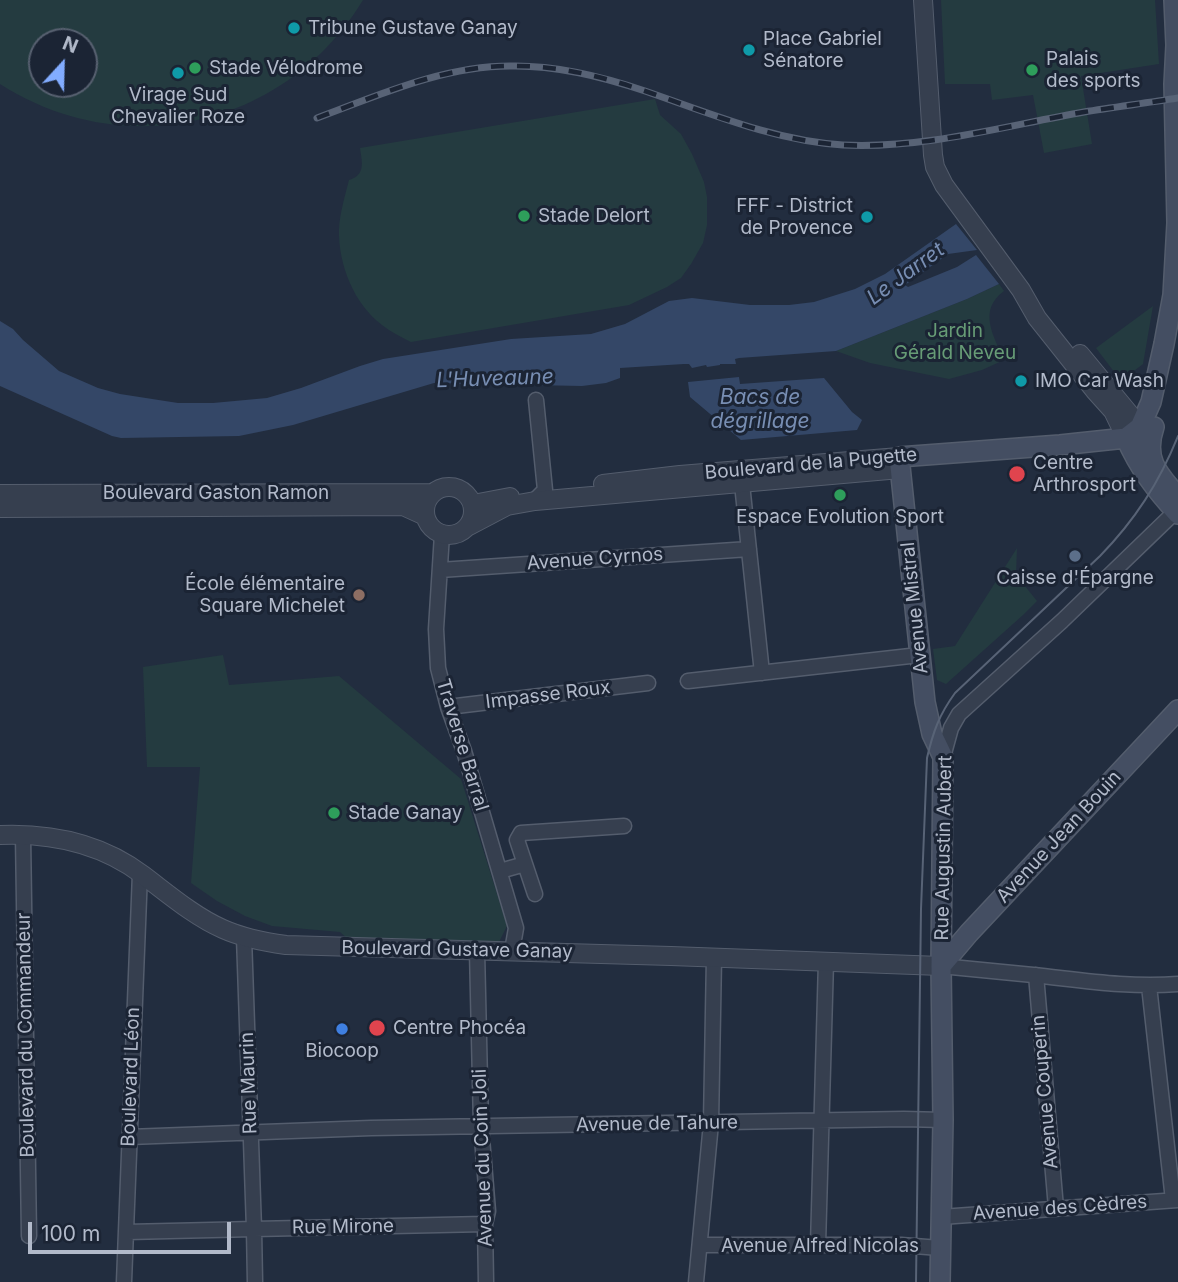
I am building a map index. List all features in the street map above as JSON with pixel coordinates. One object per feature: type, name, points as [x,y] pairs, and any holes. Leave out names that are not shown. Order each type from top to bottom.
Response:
[{"type":"main road","points":[[1174,0],[1177,49],[1174,84],[1178,223],[1173,295],[1151,402],[1139,435],[1177,507]]},
{"type":"main road","points":[[1139,435],[1163,403],[1178,338]]},
{"type":"main road","name":"Boulevard de la Pugette","points":[[900,463],[1139,435]]},
{"type":"main road","name":"Avenue Mistral","points":[[900,463],[927,713],[932,734],[943,757]]},
{"type":"main road","name":"Avenue Jean Bouin","points":[[941,966],[1178,710]]},
{"type":"main road","name":"Rue Augustin Aubert","points":[[940,1282],[943,757]]},
{"type":"street","points":[[923,0],[935,167],[961,211],[1021,290],[1037,318],[1095,391],[1139,435]]},
{"type":"street","points":[[536,400],[540,496]]},
{"type":"street","name":"Boulevard de la Pugette","points":[[473,504],[680,475],[900,463]]},
{"type":"street","name":"Boulevard de la Pugette","points":[[469,526],[507,506],[540,496],[742,484],[900,463]]},
{"type":"street","points":[[742,484],[762,673]]},
{"type":"street","points":[[444,486],[458,488],[470,497],[473,504],[474,512],[469,526],[457,534],[442,534],[431,527],[425,516],[427,500],[432,493],[444,486]]},
{"type":"street","name":"Boulevard Gaston Ramon","points":[[0,494],[432,493]]},
{"type":"street","name":"Boulevard Gaston Ramon","points":[[0,508],[403,506],[425,516]]},
{"type":"street","name":"Rue Augustin Aubert","points":[[943,757],[951,728],[959,714],[1062,621],[1177,507]]},
{"type":"street","name":"Traverse Barral","points":[[442,534],[436,629],[438,668],[516,928],[512,951]]},
{"type":"street","name":"Avenue Cyrnos","points":[[440,569],[749,549]]},
{"type":"street","points":[[688,681],[919,655]]},
{"type":"street","name":"Impasse Roux","points":[[449,707],[648,683]]},
{"type":"street","points":[[535,894],[517,840],[521,833],[624,826]]},
{"type":"street","name":"Boulevard Gustave Ganay","points":[[0,835],[58,838],[117,858],[210,923],[244,937],[286,945],[941,966]]},
{"type":"street","name":"Boulevard du Commandeur","points":[[23,835],[29,1236]]},
{"type":"street","points":[[499,871],[525,864]]},
{"type":"street","name":"Boulevard Léon","points":[[124,1282],[140,873]]},
{"type":"street","name":"Rue Maurin","points":[[244,937],[254,1229]]},
{"type":"street","name":"Avenue du Coin Joli","points":[[477,950],[481,1126],[488,1212],[485,1224],[486,1282]]},
{"type":"street","points":[[696,1282],[711,1123],[714,957]]},
{"type":"street","points":[[818,1245],[826,961]]},
{"type":"street","points":[[941,966],[1056,979],[1149,986],[1178,984]]},
{"type":"street","name":"Avenue Couperin","points":[[1036,975],[1056,1208]]},
{"type":"street","points":[[1149,986],[1175,1200]]},
{"type":"street","name":"Avenue de Tahure","points":[[129,1137],[371,1128],[943,1120]]},
{"type":"street","name":"Avenue des Cèdres","points":[[941,1217],[1175,1200]]},
{"type":"street","name":"Rue Mirone","points":[[127,1232],[485,1224]]},
{"type":"street","points":[[254,1229],[256,1282]]},
{"type":"street","name":"Avenue Alfred Nicolas","points":[[700,1245],[901,1245],[940,1248]]},
{"type":"green space","name":"Stade Vélodrome","points":[[0,0],[363,0],[330,43],[291,78],[247,103],[200,120],[149,126],[99,122],[48,109],[0,84]]},
{"type":"green space","name":"Palais des sports","points":[[941,0],[1155,0],[1159,64],[1081,76],[1092,144],[1044,153],[1033,95],[992,100],[990,84],[945,84]]},
{"type":"green space","name":"Stade Delort","points":[[655,99],[660,115],[681,134],[692,154],[704,182],[707,197],[707,225],[703,243],[681,278],[629,305],[411,342],[382,325],[363,306],[345,269],[339,242],[342,210],[349,180],[358,175],[362,167],[360,148]]},
{"type":"green space","name":"Jardin Gérald Neveu","points":[[999,284],[1004,291],[991,307],[989,315],[992,333],[1004,360],[982,370],[949,379],[870,363],[836,351],[967,299]]},
{"type":"green space","points":[[1153,306],[1143,364],[1121,381],[1096,348]]},
{"type":"green space","points":[[1017,548],[1016,575],[1037,601],[946,684],[937,680],[933,649],[955,646]]},
{"type":"green space","name":"Stade Ganay","points":[[223,655],[229,685],[339,676],[461,779],[507,926],[499,942],[349,940],[340,932],[272,926],[245,916],[191,883],[200,767],[147,767],[143,667]]},
{"type":"water","points":[[956,224],[977,250],[948,254],[905,285],[908,287],[957,267],[976,255],[999,284],[836,351],[739,358],[735,359],[736,364],[707,367],[692,368],[689,364],[684,364],[620,368],[620,378],[582,386],[434,383],[293,425],[239,436],[121,438],[0,386],[0,321],[13,329],[59,371],[98,388],[178,403],[267,398],[383,359],[511,339],[591,334],[625,324],[669,301],[692,298],[750,305],[814,302],[855,289],[885,274]]},
{"type":"water","name":"Bacs de dégrillage","points":[[739,377],[740,384],[824,378],[862,420],[857,430],[741,440],[690,397],[688,382]]},
{"type":"tram line","points":[[916,1282],[921,909],[927,758],[932,740],[941,716],[955,693],[1100,556],[1124,529],[1163,470],[1178,436]]},
{"type":"railway","points":[[317,118],[436,76],[485,67],[510,66],[544,67],[595,76],[767,132],[843,145],[904,144],[934,140],[1084,112],[1178,98]]},
{"type":"place","name":"Tribune Gustave Ganay","points":[[294,28]]},
{"type":"place","name":"Place Gabriel Sénatore","points":[[749,50]]},
{"type":"place","name":"Stade Vélodrome","points":[[195,68]]},
{"type":"place","name":"Palais des sports","points":[[1032,70]]},
{"type":"place","name":"Virage Sud Chevalier Roze","points":[[178,73]]},
{"type":"place","name":"Stade Delort","points":[[524,216]]},
{"type":"place","name":"FFF - District de Provence","points":[[867,217]]},
{"type":"place","name":"IMO Car Wash","points":[[1021,381]]},
{"type":"place","name":"Centre Arthrosport","points":[[1017,474]]},
{"type":"place","name":"Espace Evolution Sport","points":[[840,495]]},
{"type":"place","name":"Caisse d'Épargne","points":[[1075,556]]},
{"type":"place","name":"École élémentaire Square Michelet","points":[[359,595]]},
{"type":"place","name":"Stade Ganay","points":[[334,813]]},
{"type":"place","name":"Centre Phocéa","points":[[377,1028]]},
{"type":"place","name":"Biocoop","points":[[342,1029]]},
{"type":"water label","name":"Le Jarret","points":[[906,274]]},
{"type":"water label","name":"L'Huveaune","points":[[495,379]]}]
